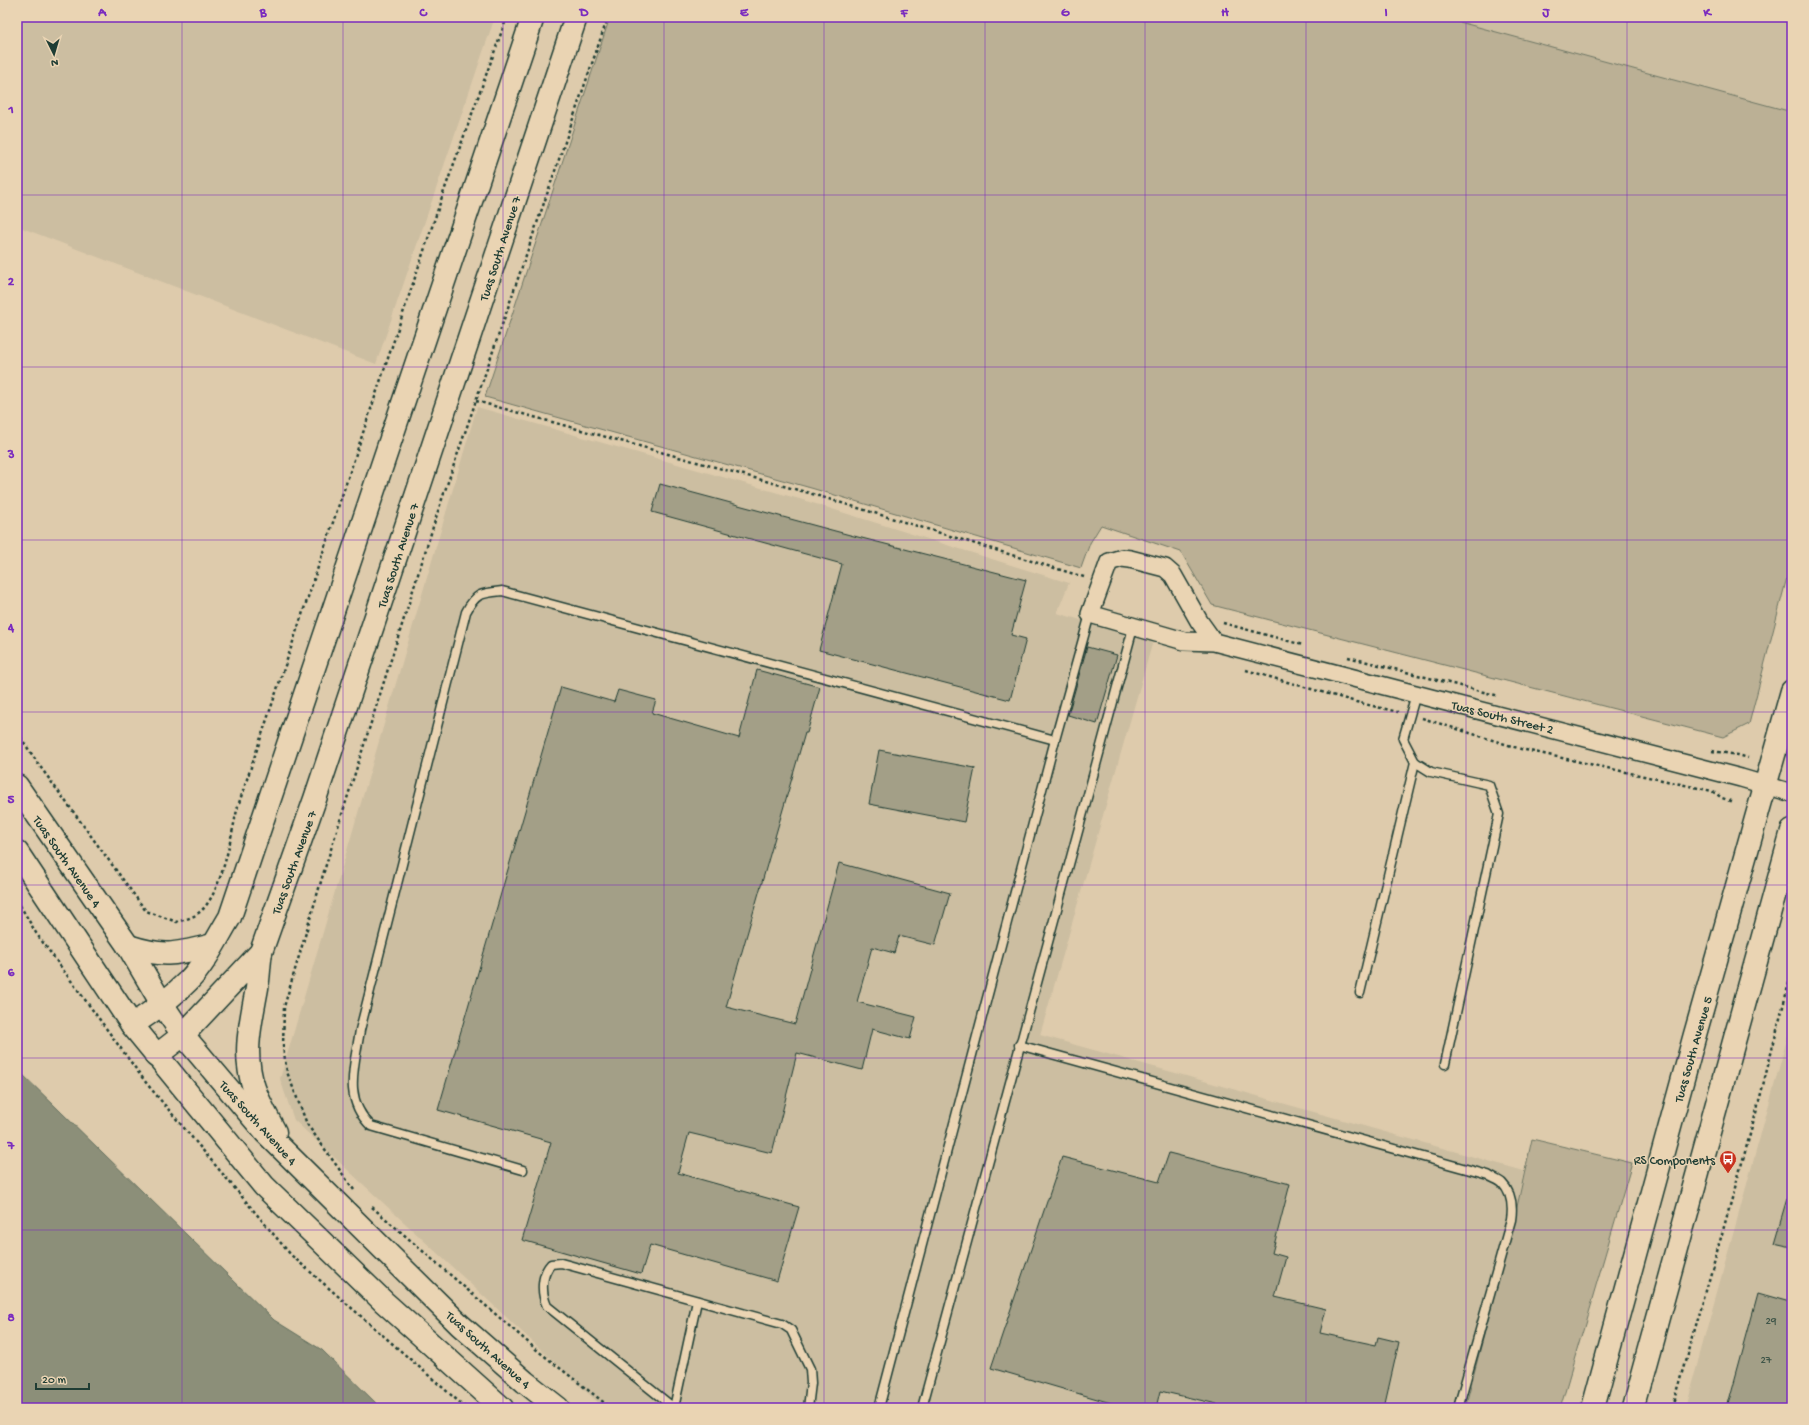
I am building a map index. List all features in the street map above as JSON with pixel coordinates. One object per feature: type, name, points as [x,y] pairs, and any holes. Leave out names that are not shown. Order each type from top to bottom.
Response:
[{"type":"street","points":[[132,1025],[162,1004],[189,980],[230,917],[533,17]]},
{"type":"street","name":"Tuas South Avenue 7","points":[[156,1056],[183,1035],[261,952],[320,784],[576,17]]},
{"type":"street","points":[[1090,614],[1109,562],[1122,558],[1130,559],[1165,568],[1173,575],[1199,621],[1214,642]]},
{"type":"street","name":"Tuas South Street 2","points":[[1090,614],[1133,628],[1184,641],[1214,642],[1766,784],[1792,793]]},
{"type":"street","name":"Tuas South Avenue 5","points":[[1593,1408],[1694,1038],[1792,691]]},
{"type":"street","name":"Tuas South Avenue 4","points":[[17,786],[128,946],[162,1004],[183,1035],[265,1132],[460,1325],[558,1408]]},
{"type":"street","points":[[1633,1408],[1785,877],[1792,831]]},
{"type":"street","points":[[17,852],[132,1025],[264,1186],[384,1302],[502,1408]]},
{"type":"street","points":[[128,946],[150,954],[162,955],[186,952],[213,945]]},
{"type":"street","points":[[261,952],[257,988],[247,1047],[249,1068],[254,1088],[286,1154]]},
{"type":"lane","points":[[523,1170],[371,1126],[361,1116],[355,1102],[352,1084],[362,1022],[466,612],[473,599],[483,592],[502,591],[1056,740]]},
{"type":"lane","points":[[879,1408],[1090,614]]},
{"type":"lane","points":[[922,1408],[1133,628]]},
{"type":"lane","points":[[1416,694],[1403,738],[1415,762],[1432,772],[1489,784],[1499,814],[1445,1064]]},
{"type":"lane","points":[[1360,993],[1415,762]]},
{"type":"lane","points":[[1020,1045],[1488,1175],[1502,1183],[1509,1195],[1512,1208],[1511,1220],[1458,1408]]},
{"type":"lane","points":[[697,1301],[674,1408],[547,1306],[543,1297],[543,1287],[548,1268],[555,1263],[561,1263],[782,1324],[791,1330],[810,1369],[811,1383],[808,1408]]},
{"type":"path","points":[[17,732],[39,765],[146,911],[177,922],[197,914],[210,901],[219,880],[241,798],[441,201],[507,17]]},
{"type":"path","points":[[476,401],[809,493],[1084,577]]},
{"type":"path","points":[[1082,583],[1087,571]]},
{"type":"path","points":[[1218,620],[1224,624],[1306,646]]},
{"type":"path","points":[[1344,656],[1502,697]]},
{"type":"path","points":[[1711,751],[1748,758]]},
{"type":"path","points":[[1673,1408],[1756,1113],[1792,971]]},
{"type":"shaded area","points":[[17,17],[495,17],[376,364],[17,226]]},
{"type":"shaded area","points":[[610,17],[1441,17],[1792,112],[1792,558],[1749,724],[1723,737],[1212,605],[1181,552],[1101,525],[1090,543],[1081,568],[811,488],[485,397]]},
{"type":"shaded area","points":[[1441,17],[1792,17],[1792,112]]},
{"type":"shaded area","points":[[477,407],[803,500],[1069,583],[1057,613],[1153,641],[1040,1035],[1524,1171],[1515,1216],[1465,1408],[604,1408],[294,1120],[280,1079]]},
{"type":"shaded area","points":[[1792,1021],[1792,1408],[1685,1408],[1729,1249]]},
{"type":"shaded area","points":[[17,1069],[274,1320],[322,1350],[381,1408],[17,1408]]},
{"type":"shaded area","points":[[1532,1139],[1632,1163],[1560,1408],[1465,1408],[1515,1216]]},
{"type":"building","points":[[660,484],[1026,580],[1011,635],[1026,639],[1010,700],[819,650],[842,564],[652,512]]},
{"type":"building","points":[[1087,647],[1117,655],[1097,724],[1068,715]]},
{"type":"building","points":[[757,670],[820,687],[807,733],[805,733],[726,1007],[795,1024],[839,863],[950,893],[935,945],[899,936],[894,953],[872,947],[857,1002],[916,1017],[910,1039],[872,1029],[862,1070],[797,1053],[772,1153],[689,1133],[678,1173],[799,1207],[777,1281],[650,1245],[641,1274],[522,1240],[551,1142],[438,1110],[561,687],[614,702],[618,690],[656,700],[652,713],[739,738]]},
{"type":"building","points":[[879,750],[975,768],[964,822],[869,804]]},
{"type":"building","points":[[1169,1153],[1290,1184],[1272,1253],[1286,1257],[1275,1297],[1326,1309],[1320,1333],[1376,1345],[1378,1337],[1399,1342],[1384,1408],[1216,1408],[1217,1404],[1160,1391],[1156,1408],[1128,1408],[991,1368],[1062,1157],[1159,1182]]},
{"type":"building","points":[[1788,1195],[1792,1195],[1792,1247],[1774,1243]]},
{"type":"building","points":[[1757,1294],[1792,1304],[1792,1408],[1726,1408]]},
{"type":"place","name":"RS Components","points":[[1728,1174]]}]
